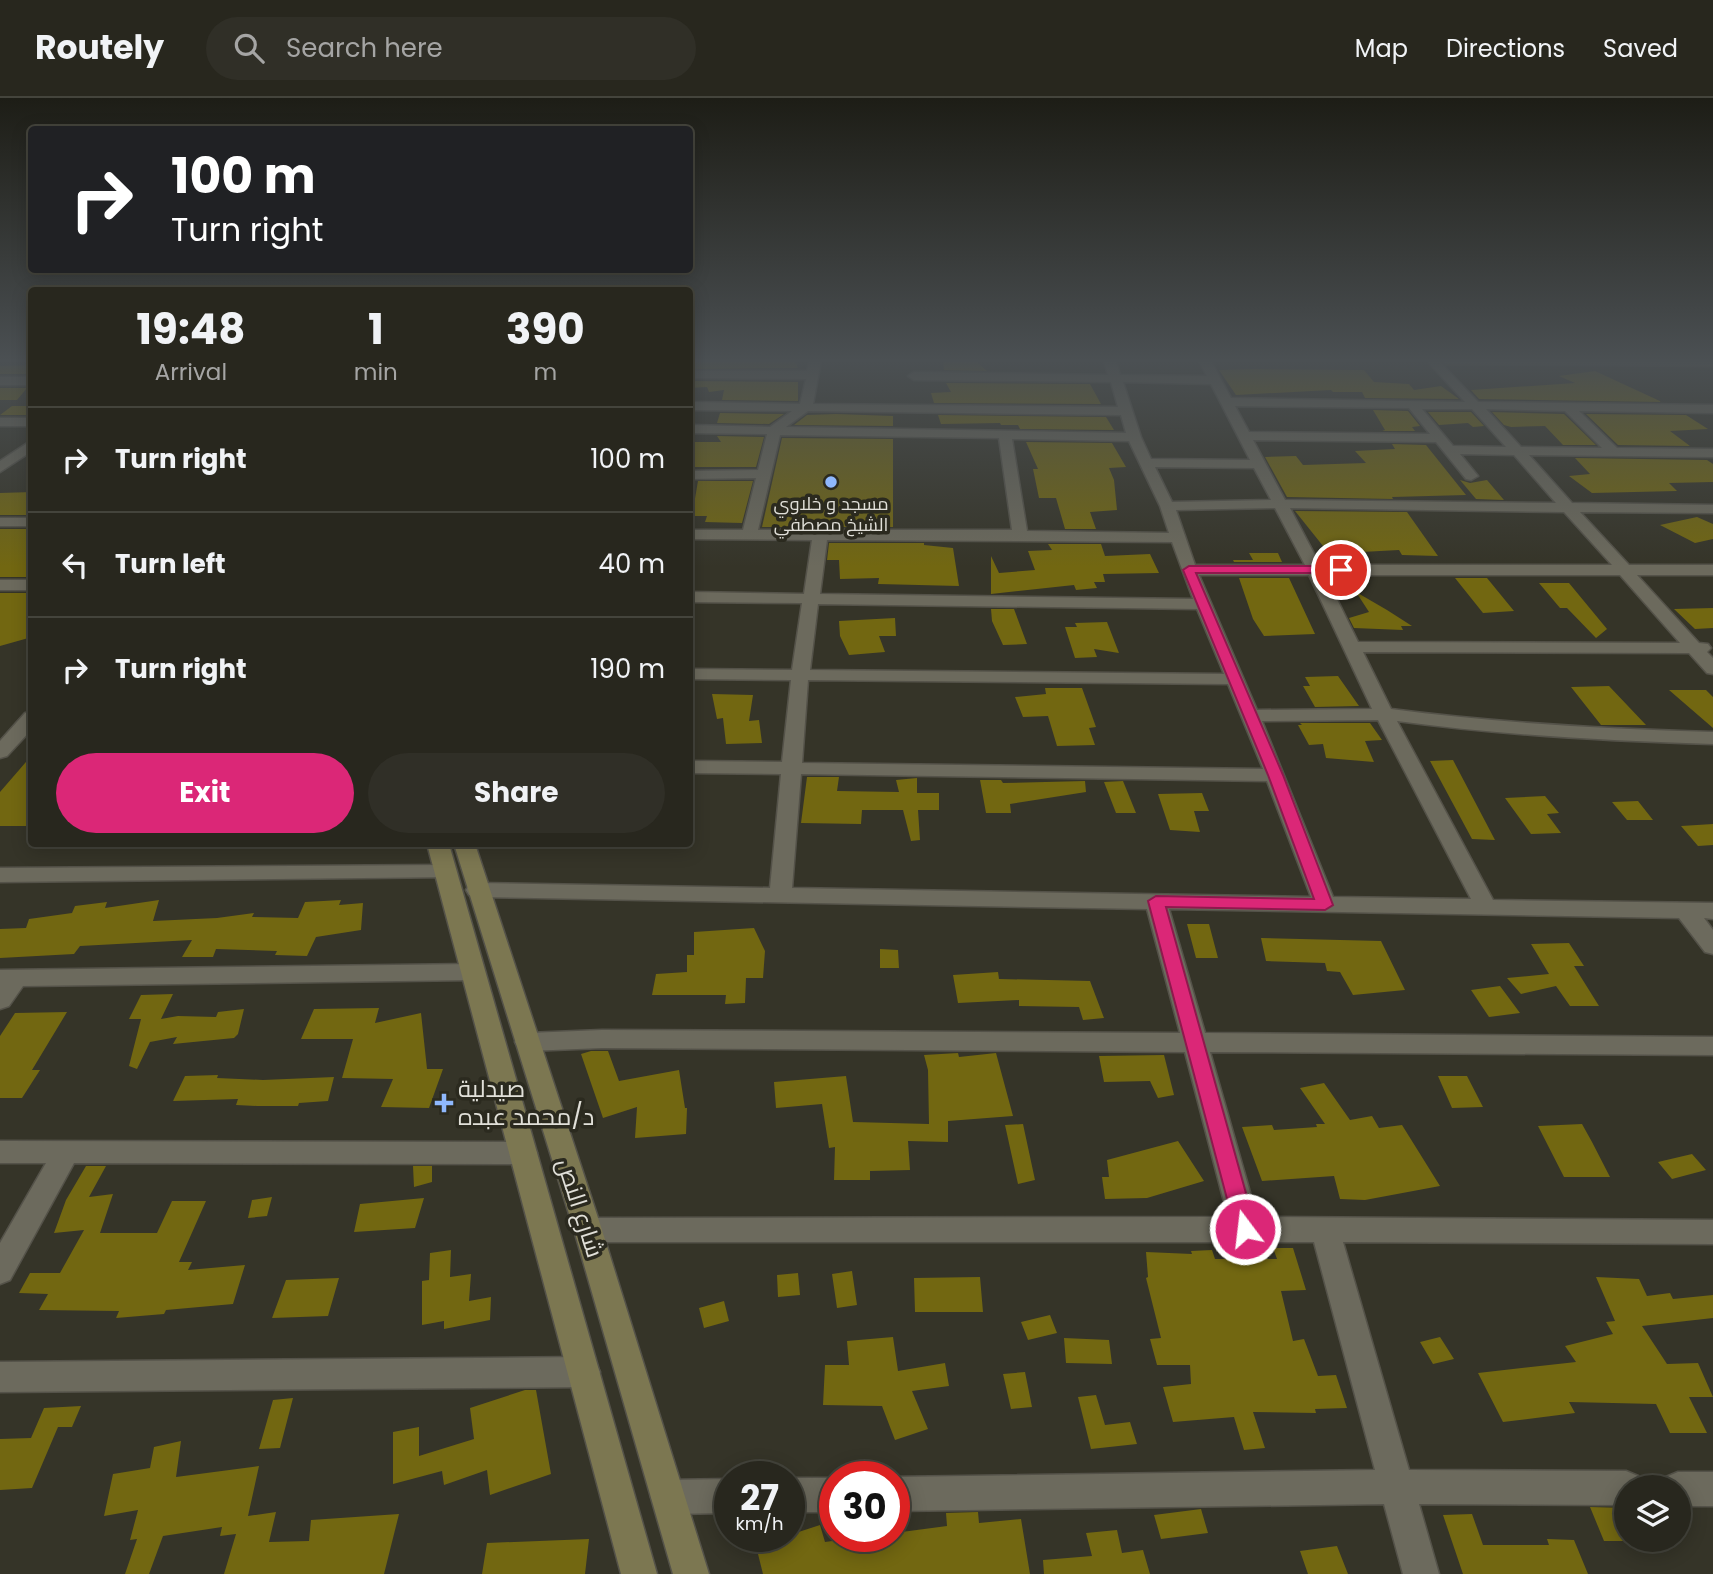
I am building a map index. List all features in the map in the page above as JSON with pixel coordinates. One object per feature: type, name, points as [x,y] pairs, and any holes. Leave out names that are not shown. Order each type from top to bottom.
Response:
[{"type":"main road","name":"شارع النص","points":[[439,847],[639,1574]]},
{"type":"main road","name":"شارع النص","points":[[465,847],[589,1230],[691,1574]]},
{"type":"street","points":[[749,536],[775,430]]},
{"type":"street","points":[[804,430],[1135,437]]},
{"type":"street","points":[[1133,430],[1167,506],[1189,570],[1275,775],[1325,905]]},
{"type":"street","points":[[1242,430],[1278,504],[1315,569],[1384,713],[1486,907]]},
{"type":"street","points":[[1433,430],[1471,476]]},
{"type":"street","points":[[1499,430],[1713,669]]},
{"type":"street","points":[[1591,430],[1613,451]]},
{"type":"street","points":[[1005,436],[1020,535]]},
{"type":"street","points":[[1245,436],[1440,438]]},
{"type":"street","points":[[1,468],[28,447]]},
{"type":"street","points":[[1449,450],[1713,453]]},
{"type":"street","points":[[1146,463],[1257,464]]},
{"type":"street","points":[[1,468],[22,467]]},
{"type":"street","points":[[693,475],[763,474]]},
{"type":"street","points":[[1167,506],[1278,504],[1713,509]]},
{"type":"street","points":[[0,522],[28,522]]},
{"type":"street","points":[[693,535],[1178,538]]},
{"type":"street","points":[[780,895],[800,675],[820,536]]},
{"type":"street","points":[[1189,570],[1713,570]]},
{"type":"street","points":[[0,585],[28,585]]},
{"type":"street","points":[[693,597],[1203,604]]},
{"type":"street","points":[[1354,647],[1713,649]]},
{"type":"street","points":[[693,674],[1234,680]]},
{"type":"street","points":[[1251,716],[1384,713],[1483,727],[1597,735],[1713,738]]},
{"type":"street","points":[[0,752],[28,722]]},
{"type":"street","points":[[693,767],[1275,775]]},
{"type":"street","points":[[0,875],[445,872]]},
{"type":"street","points":[[477,890],[1713,911]]},
{"type":"street","points":[[1156,901],[1245,1229]]},
{"type":"street","points":[[1685,911],[1713,946]]},
{"type":"street","points":[[0,1000],[8,978],[472,972]]},
{"type":"street","points":[[528,1042],[602,1039],[1713,1046]]},
{"type":"street","points":[[0,1152],[523,1153]]},
{"type":"street","points":[[0,1271],[66,1153]]},
{"type":"street","points":[[589,1230],[1325,1229],[1713,1232]]},
{"type":"street","points":[[1325,1229],[1421,1574]]},
{"type":"street","points":[[0,1377],[584,1372]]},
{"type":"street","points":[[910,1494],[1397,1487],[1614,1489]]},
{"type":"street","points":[[1691,1489],[1713,1489]]},
{"type":"street","points":[[668,1497],[714,1496]]},
{"type":"building","points":[[1414,430],[1415,431],[1382,431]]},
{"type":"building","points":[[1549,430],[1580,430],[1596,445],[1563,445]]},
{"type":"building","points":[[1602,430],[1691,430],[1670,431],[1690,446],[1618,445]]},
{"type":"building","points":[[717,436],[764,437],[756,467],[693,467],[693,442],[721,442]]},
{"type":"building","name":"مسجد و خلاوي الشيخ مصطفي","points":[[782,438],[893,439],[893,527],[762,527]]},
{"type":"building","points":[[1026,442],[1112,443],[1126,467],[1109,468],[1114,480],[1117,510],[1090,512],[1096,529],[1065,529],[1056,498],[1039,498],[1033,469],[1038,469]]},
{"type":"building","points":[[1392,444],[1426,445],[1466,495],[1392,497],[1393,499],[1287,497],[1265,457],[1296,456],[1303,465],[1366,463],[1355,451],[1395,449]]},
{"type":"building","points":[[1575,458],[1707,460],[1713,464],[1713,482],[1669,483],[1677,491],[1592,493],[1569,476],[1590,474]]},
{"type":"building","points":[[1460,480],[1470,483],[1487,480],[1504,500],[1476,499]]},
{"type":"building","points":[[698,481],[753,481],[742,523],[705,522],[707,516],[693,516]]},
{"type":"building","points":[[28,492],[28,515],[0,515],[0,493]]},
{"type":"building","points":[[1295,511],[1407,512],[1438,556],[1402,555],[1399,550],[1343,553],[1337,546],[1323,546]]},
{"type":"building","points":[[1697,517],[1713,524],[1713,539],[1695,543],[1660,525]]},
{"type":"building","points":[[0,529],[28,529],[28,577],[0,577]]},
{"type":"building","points":[[829,543],[924,543],[953,548],[959,586],[878,584],[879,578],[840,579],[839,560],[827,560]]},
{"type":"building","points":[[1048,544],[1101,544],[1105,556],[1150,554],[1159,573],[1103,574],[1105,582],[1094,582],[1097,588],[1076,590],[1074,585],[991,594],[991,556],[999,573],[1035,570],[1028,551],[1052,550]]},
{"type":"building","points":[[1249,553],[1278,553],[1282,562],[1234,562],[1233,560],[1253,560]]},
{"type":"building","points":[[1239,578],[1289,578],[1315,634],[1264,636],[1253,619]]},
{"type":"building","points":[[1455,578],[1487,578],[1514,611],[1483,613]]},
{"type":"building","points":[[1539,583],[1569,583],[1607,629],[1596,638],[1567,608],[1560,608]]},
{"type":"building","points":[[1356,592],[1412,626],[1401,626],[1403,630],[1354,628],[1349,618],[1369,612]]},
{"type":"building","points":[[0,593],[28,593],[28,638],[0,646]]},
{"type":"building","points":[[1713,608],[1713,628],[1695,629],[1674,609]]},
{"type":"building","points":[[991,609],[1014,609],[1027,644],[1003,645],[992,621]]},
{"type":"building","points":[[895,618],[896,636],[879,636],[885,652],[849,655],[840,636],[839,621]]},
{"type":"building","points":[[1107,622],[1119,653],[1094,649],[1097,657],[1075,658],[1065,627],[1077,627],[1075,623]]},
{"type":"building","points":[[1338,676],[1359,706],[1315,707],[1303,686],[1310,686],[1305,677]]},
{"type":"building","points":[[1609,686],[1646,725],[1601,725],[1571,687]]},
{"type":"building","points":[[1045,688],[1082,688],[1096,727],[1089,728],[1095,745],[1057,746],[1048,716],[1023,717],[1015,697],[1046,694]]},
{"type":"building","points":[[1669,690],[1706,690],[1713,697],[1713,728]]},
{"type":"building","points":[[712,694],[753,695],[749,721],[759,720],[762,743],[726,744],[723,718],[717,719]]},
{"type":"building","points":[[1300,723],[1370,723],[1382,740],[1365,741],[1374,762],[1326,758],[1323,744],[1309,745],[1298,725],[1302,725]]},
{"type":"building","points":[[28,760],[28,826],[0,826],[0,792]]},
{"type":"building","points":[[1453,760],[1495,840],[1472,839],[1430,761]]},
{"type":"building","points":[[807,777],[839,777],[837,791],[899,792],[896,780],[917,778],[917,793],[939,793],[939,810],[918,810],[920,840],[911,841],[903,810],[862,810],[861,824],[801,823]]},
{"type":"building","points":[[980,780],[1001,780],[1003,783],[1085,781],[1086,792],[1010,804],[1011,813],[986,813]]},
{"type":"building","points":[[1123,781],[1136,813],[1116,813],[1104,782]]},
{"type":"building","points":[[1202,793],[1209,811],[1194,811],[1200,832],[1170,830],[1158,794]]},
{"type":"building","points":[[1545,796],[1559,813],[1547,814],[1561,833],[1531,834],[1505,798]]},
{"type":"building","points":[[1638,801],[1653,820],[1627,820],[1612,802]]},
{"type":"building","points":[[1713,824],[1713,845],[1698,846],[1681,826]]},
{"type":"building","points":[[159,900],[153,921],[254,913],[252,917],[298,918],[305,902],[341,900],[339,905],[363,903],[361,930],[316,937],[307,956],[275,955],[277,951],[216,949],[213,957],[182,957],[192,940],[80,946],[74,954],[0,958],[0,929],[26,928],[29,919],[72,913],[75,906],[107,902],[105,908]]},
{"type":"building","points":[[1187,924],[1209,924],[1218,958],[1196,958]]},
{"type":"building","points":[[754,928],[765,951],[763,978],[746,978],[745,1003],[725,1004],[726,995],[652,995],[656,974],[687,972],[687,955],[694,955],[694,932]]},
{"type":"building","points":[[1261,938],[1381,941],[1405,990],[1353,995],[1340,972],[1327,971],[1325,963],[1266,961]]},
{"type":"building","points":[[1569,943],[1584,966],[1574,966],[1599,1006],[1570,1006],[1556,986],[1521,994],[1507,978],[1549,974],[1531,944]]},
{"type":"building","points":[[880,949],[898,950],[899,968],[880,968]]},
{"type":"building","points":[[998,972],[999,979],[1090,981],[1104,1018],[1083,1020],[1079,1007],[1019,1006],[1019,1000],[958,1003],[953,975]]},
{"type":"building","points":[[1500,986],[1520,1013],[1489,1017],[1471,990]]},
{"type":"building","points":[[173,994],[161,1019],[178,1016],[216,1017],[218,1012],[244,1009],[238,1034],[234,1038],[173,1044],[177,1037],[150,1042],[137,1069],[129,1066],[141,1019],[129,1019],[141,995]]},
{"type":"building","points":[[379,1008],[375,1023],[421,1013],[427,1069],[443,1069],[429,1108],[381,1107],[393,1079],[342,1078],[353,1039],[301,1039],[314,1009]]},
{"type":"building","points":[[67,1012],[32,1070],[40,1070],[22,1098],[0,1098],[0,1036],[15,1013]]},
{"type":"building","points":[[608,1051],[619,1081],[679,1070],[687,1108],[686,1134],[635,1138],[637,1107],[603,1118],[581,1054]]},
{"type":"building","points":[[958,1053],[959,1057],[996,1053],[1013,1116],[948,1121],[948,1142],[908,1141],[910,1170],[870,1171],[870,1180],[834,1180],[835,1147],[829,1148],[822,1104],[776,1108],[774,1082],[846,1076],[853,1122],[929,1124],[928,1070],[924,1055]]},
{"type":"building","points":[[1164,1055],[1174,1095],[1158,1098],[1150,1081],[1104,1082],[1099,1056]]},
{"type":"building","points":[[218,1075],[217,1078],[263,1080],[334,1077],[328,1101],[299,1103],[298,1106],[236,1105],[238,1099],[173,1101],[185,1076]]},
{"type":"building","points":[[1438,1076],[1467,1076],[1483,1107],[1452,1108]]},
{"type":"building","points":[[1324,1083],[1350,1120],[1372,1116],[1379,1128],[1402,1125],[1440,1186],[1365,1200],[1340,1199],[1334,1176],[1262,1181],[1242,1127],[1272,1125],[1274,1130],[1325,1124],[1300,1088]]},
{"type":"building","points":[[1023,1124],[1035,1180],[1018,1184],[1005,1125]]},
{"type":"building","points":[[1582,1124],[1610,1177],[1564,1177],[1538,1126]]},
{"type":"building","points":[[1178,1141],[1204,1181],[1147,1198],[1105,1199],[1102,1177],[1109,1177],[1107,1160]]},
{"type":"building","points":[[1692,1154],[1706,1170],[1672,1179],[1658,1162]]},
{"type":"building","points":[[86,1166],[106,1166],[89,1197],[113,1194],[100,1233],[157,1233],[172,1201],[206,1201],[179,1262],[192,1262],[188,1270],[245,1265],[233,1304],[116,1318],[119,1311],[39,1310],[48,1294],[19,1293],[30,1273],[60,1273],[84,1230],[54,1233],[66,1200]]},
{"type":"building","points":[[413,1166],[432,1166],[432,1182],[414,1187]]},
{"type":"building","points":[[272,1197],[267,1216],[248,1218],[252,1200]]},
{"type":"building","points":[[424,1198],[415,1228],[354,1232],[360,1204]]},
{"type":"building","points":[[1273,1248],[1293,1248],[1306,1290],[1281,1291],[1293,1341],[1304,1339],[1318,1376],[1336,1375],[1347,1408],[1315,1409],[1316,1413],[1253,1412],[1265,1448],[1244,1450],[1234,1417],[1173,1422],[1163,1387],[1191,1384],[1190,1365],[1157,1365],[1150,1339],[1161,1338],[1146,1278],[1146,1252],[1192,1254],[1191,1251],[1212,1250],[1215,1259],[1277,1259]]},
{"type":"building","points":[[451,1250],[450,1277],[471,1274],[469,1301],[491,1297],[490,1320],[444,1329],[444,1321],[422,1325],[422,1281],[429,1280],[430,1253]]},
{"type":"building","points":[[852,1271],[857,1305],[837,1308],[832,1274]]},
{"type":"building","points":[[798,1273],[800,1295],[778,1297],[777,1275]]},
{"type":"building","points":[[980,1277],[983,1312],[915,1312],[914,1278]]},
{"type":"building","points":[[1596,1277],[1639,1279],[1647,1296],[1670,1293],[1673,1299],[1713,1295],[1713,1318],[1642,1326],[1667,1364],[1698,1363],[1713,1397],[1689,1397],[1707,1433],[1670,1433],[1656,1404],[1569,1402],[1575,1413],[1503,1422],[1478,1373],[1576,1362],[1565,1346],[1613,1334],[1606,1322],[1615,1321]]},
{"type":"building","points":[[339,1278],[328,1316],[272,1318],[286,1280]]},
{"type":"building","points":[[724,1301],[729,1321],[704,1328],[699,1308]]},
{"type":"building","points":[[1050,1315],[1057,1333],[1028,1340],[1021,1322]]},
{"type":"building","points":[[893,1337],[898,1371],[945,1363],[949,1386],[912,1391],[928,1429],[895,1440],[882,1406],[823,1405],[825,1365],[849,1365],[847,1341]]},
{"type":"building","points":[[1440,1337],[1454,1359],[1433,1364],[1420,1342]]},
{"type":"building","points":[[1064,1338],[1109,1340],[1112,1364],[1066,1363]]},
{"type":"building","points":[[1025,1372],[1032,1407],[1011,1409],[1003,1374]]},
{"type":"building","points":[[525,1390],[536,1390],[551,1474],[490,1495],[487,1470],[444,1485],[442,1471],[393,1484],[393,1432],[419,1427],[419,1456],[474,1439],[470,1408]]},
{"type":"building","points":[[1096,1395],[1105,1425],[1130,1422],[1137,1444],[1091,1449],[1078,1397]]},
{"type":"building","points":[[293,1398],[280,1448],[259,1449],[273,1400]]},
{"type":"building","points":[[81,1406],[72,1427],[58,1427],[32,1488],[0,1490],[0,1439],[31,1438],[44,1408]]},
{"type":"building","points":[[181,1441],[176,1477],[259,1466],[248,1516],[276,1512],[269,1542],[309,1541],[311,1520],[399,1514],[384,1574],[224,1574],[236,1534],[220,1536],[222,1527],[163,1536],[149,1574],[125,1574],[137,1539],[130,1540],[138,1510],[104,1516],[113,1474],[150,1468],[154,1447]]},
{"type":"building","points":[[1590,1507],[1614,1508],[1614,1541],[1604,1541]]},
{"type":"building","points":[[1201,1509],[1208,1533],[1161,1539],[1154,1515]]},
{"type":"building","points":[[978,1512],[979,1523],[1021,1519],[1030,1574],[763,1574],[758,1552],[805,1552],[805,1530],[819,1525],[819,1552],[910,1552],[910,1531],[947,1526],[946,1513]]},
{"type":"building","points":[[1472,1514],[1483,1545],[1549,1545],[1547,1539],[1574,1540],[1588,1574],[1463,1574],[1443,1515]]},
{"type":"building","points":[[1117,1530],[1122,1553],[1143,1550],[1150,1574],[1044,1574],[1043,1560],[1092,1556],[1086,1533]]},
{"type":"building","points":[[589,1539],[585,1574],[482,1574],[487,1543]]},
{"type":"building","points":[[1337,1546],[1348,1574],[1308,1574],[1300,1551]]},
{"type":"place","name":"مسجد و خلاوي الشيخ مصطفي","points":[[831,482]]},
{"type":"place","name":"صيدلية د/محمد عبده","points":[[444,1103]]},
{"type":"route","points":[[1245,1229],[1156,901],[1325,905],[1275,775],[1189,570],[1341,570]]}]
